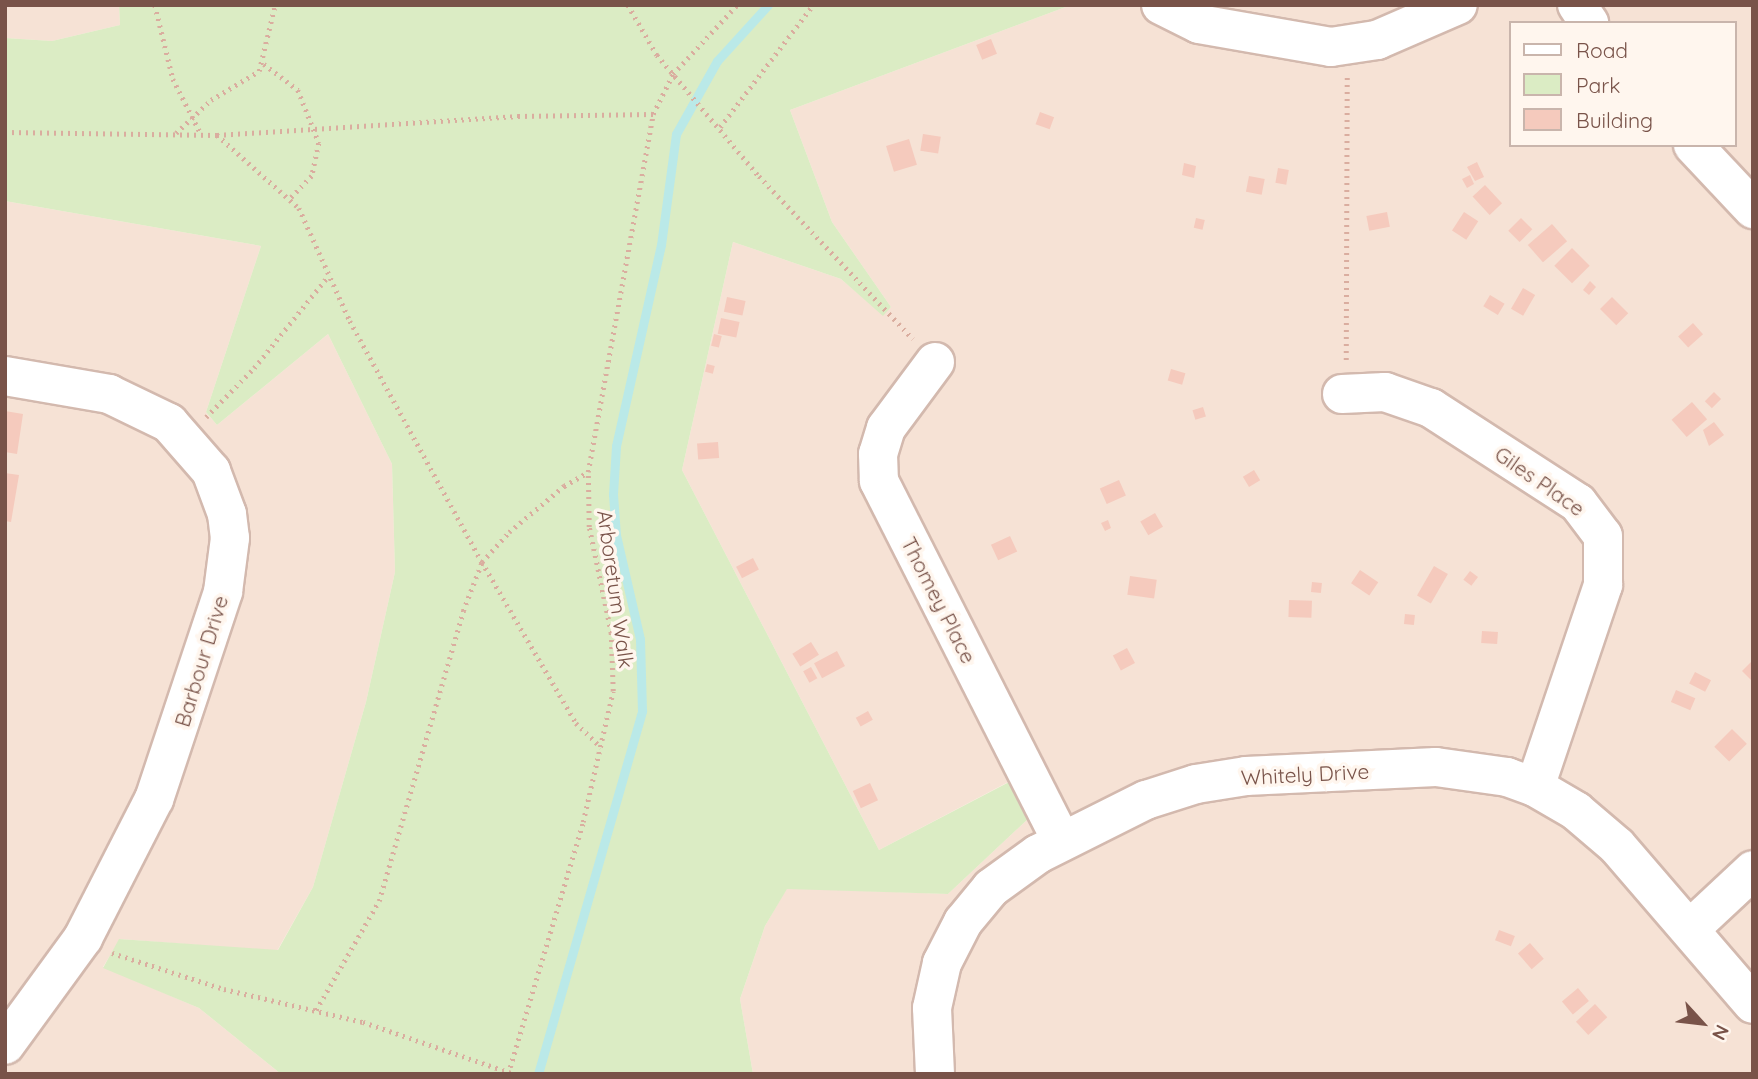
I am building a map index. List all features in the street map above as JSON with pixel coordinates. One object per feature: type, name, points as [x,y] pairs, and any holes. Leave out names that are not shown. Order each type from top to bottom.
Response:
[{"type":"street","points":[[1161,5],[1199,24],[1300,46],[1347,47],[1392,35],[1458,5]]},
{"type":"street","points":[[1577,5],[1588,21]]},
{"type":"street","points":[[1695,147],[1753,209]]},
{"type":"street","name":"Thomey Place","points":[[935,362],[886,428],[878,454],[879,481],[1062,841]]},
{"type":"street","name":"Barbour Drive","points":[[5,376],[109,394],[149,411],[186,438],[211,471],[227,514],[229,564],[223,592],[154,799],[83,938],[5,1045]]},
{"type":"street","name":"Giles Place","points":[[1342,394],[1385,392],[1431,408],[1578,503],[1603,536],[1603,585],[1535,787]]},
{"type":"street","name":"Whitely Drive","points":[[934,1074],[932,1008],[951,943],[991,888],[1062,841],[1170,792],[1246,776],[1436,767],[1495,774],[1535,787],[1598,827],[1753,1004]]},
{"type":"street","points":[[1690,929],[1753,870]]},
{"type":"path","points":[[155,5],[173,79],[195,116],[201,134]]},
{"type":"path","points":[[175,133],[211,100],[253,76],[264,64],[275,5]]},
{"type":"path","points":[[628,5],[652,48],[768,186],[935,362]]},
{"type":"path","name":"Arboretum Walk","points":[[510,1073],[602,748],[613,691],[613,652],[589,527],[588,472],[653,114],[673,74],[737,5]]},
{"type":"path","points":[[720,127],[813,5]]},
{"type":"path","points":[[1342,394],[1349,323],[1347,47]]},
{"type":"path","points":[[264,64],[298,90],[316,130],[317,168],[291,198]]},
{"type":"path","points":[[5,132],[217,135],[518,116],[653,114]]},
{"type":"path","points":[[217,135],[291,198],[329,275],[482,562],[563,703],[586,735],[602,748]]},
{"type":"path","points":[[186,438],[254,368],[329,275]]},
{"type":"path","points":[[316,1010],[379,901],[463,611],[482,562],[509,532],[564,486],[588,472]]},
{"type":"path","points":[[83,938],[158,970],[316,1010],[510,1073]]},
{"type":"shaded area","points":[[5,5],[119,5],[120,25],[52,41],[5,38]]},
{"type":"shaded area","points":[[1071,5],[1753,5],[1753,1074],[753,1074],[740,999],[765,926],[787,888],[948,894],[1029,818],[1012,780],[879,850],[682,470],[733,242],[841,279],[883,315],[891,307],[832,222],[790,110]]},
{"type":"shaded area","points":[[5,201],[261,246],[206,412],[217,425],[328,334],[392,464],[395,572],[366,702],[313,887],[277,951],[120,939],[103,967],[199,1008],[281,1074],[5,1074]]},
{"type":"green space","points":[[119,5],[1071,5],[790,110],[832,222],[891,307],[883,316],[841,279],[733,242],[682,470],[879,850],[1013,780],[1029,818],[948,894],[787,889],[765,926],[740,999],[753,1074],[281,1074],[199,1008],[103,968],[119,939],[278,950],[313,887],[366,702],[395,572],[392,464],[328,334],[217,425],[206,412],[261,246],[5,201],[5,38],[52,41],[120,25]]},
{"type":"building","points":[[991,39],[997,54],[982,60],[976,45]]},
{"type":"building","points":[[1040,112],[1054,117],[1050,129],[1036,124]]},
{"type":"building","points":[[923,134],[941,137],[938,154],[920,151]]},
{"type":"building","points":[[909,139],[917,165],[894,172],[886,146]]},
{"type":"building","points":[[1477,162],[1484,177],[1475,181],[1467,167]]},
{"type":"building","points":[[1184,163],[1196,166],[1194,178],[1182,175]]},
{"type":"building","points":[[1278,168],[1289,170],[1286,185],[1275,183]]},
{"type":"building","points":[[1470,175],[1474,184],[1467,188],[1462,179]]},
{"type":"building","points":[[1249,176],[1265,179],[1262,195],[1246,192]]},
{"type":"building","points":[[1485,185],[1502,203],[1490,215],[1473,197]]},
{"type":"building","points":[[1387,212],[1390,227],[1369,231],[1366,216]]},
{"type":"building","points":[[1464,212],[1478,221],[1466,240],[1452,230]]},
{"type":"building","points":[[1196,218],[1205,220],[1203,230],[1194,228]]},
{"type":"building","points":[[1521,218],[1532,229],[1520,242],[1508,231]]},
{"type":"building","points":[[1552,224],[1567,241],[1543,262],[1528,245]]},
{"type":"building","points":[[1572,248],[1590,266],[1572,283],[1554,266]]},
{"type":"building","points":[[1590,281],[1596,287],[1589,295],[1583,290]]},
{"type":"building","points":[[1523,288],[1535,295],[1523,316],[1511,309]]},
{"type":"building","points":[[1490,295],[1505,304],[1498,315],[1483,306]]},
{"type":"building","points":[[727,297],[746,301],[742,316],[724,312]]},
{"type":"building","points":[[1612,297],[1628,313],[1616,325],[1600,309]]},
{"type":"building","points":[[721,318],[740,322],[736,338],[718,334]]},
{"type":"building","points":[[1693,323],[1703,334],[1688,348],[1678,336]]},
{"type":"building","points":[[714,334],[722,336],[719,348],[711,346]]},
{"type":"building","points":[[707,364],[715,366],[713,374],[705,372]]},
{"type":"building","points":[[1171,369],[1185,373],[1182,385],[1168,381]]},
{"type":"building","points":[[1714,392],[1721,399],[1712,408],[1705,401]]},
{"type":"building","points":[[1692,402],[1707,419],[1687,437],[1672,420]]},
{"type":"building","points":[[1203,407],[1206,417],[1195,420],[1192,410]]},
{"type":"building","points":[[5,411],[23,414],[17,454],[5,452]]},
{"type":"building","points":[[1714,422],[1724,435],[1709,446],[1703,430]]},
{"type":"building","points":[[718,442],[719,458],[698,459],[697,443]]},
{"type":"building","points":[[1254,470],[1260,480],[1249,487],[1243,477]]},
{"type":"building","points":[[5,473],[19,475],[11,522],[5,521]]},
{"type":"building","points":[[1119,480],[1126,496],[1107,504],[1100,489]]},
{"type":"building","points":[[1155,513],[1163,527],[1148,535],[1140,522]]},
{"type":"building","points":[[1108,520],[1111,528],[1105,531],[1101,523]]},
{"type":"building","points":[[1010,536],[1017,551],[998,560],[991,545]]},
{"type":"building","points":[[753,558],[759,570],[742,578],[736,567]]},
{"type":"building","points":[[1434,566],[1448,574],[1431,603],[1417,595]]},
{"type":"building","points":[[1360,570],[1378,582],[1369,596],[1351,583]]},
{"type":"building","points":[[1470,571],[1478,577],[1471,586],[1463,580]]},
{"type":"building","points":[[1130,576],[1157,580],[1154,599],[1127,595]]},
{"type":"building","points":[[1312,582],[1322,583],[1321,593],[1311,592]]},
{"type":"building","points":[[1289,600],[1312,601],[1311,618],[1288,617]]},
{"type":"building","points":[[1405,614],[1415,615],[1414,625],[1404,624]]},
{"type":"building","points":[[1482,631],[1498,632],[1497,644],[1481,643]]},
{"type":"building","points":[[811,642],[819,655],[800,666],[792,654]]},
{"type":"building","points":[[1127,648],[1135,663],[1121,671],[1113,656]]},
{"type":"building","points":[[837,651],[845,666],[822,678],[814,663]]},
{"type":"building","points":[[1753,660],[1753,682],[1742,671]]},
{"type":"building","points":[[811,667],[817,678],[809,683],[803,671]]},
{"type":"building","points":[[1695,672],[1711,680],[1705,692],[1689,684]]},
{"type":"building","points":[[1676,690],[1695,698],[1690,710],[1671,702]]},
{"type":"building","points":[[868,711],[873,720],[861,727],[856,718]]},
{"type":"building","points":[[1732,729],[1747,744],[1729,762],[1714,747]]},
{"type":"building","points":[[870,783],[878,800],[861,808],[853,791]]},
{"type":"building","points":[[1499,930],[1515,936],[1511,946],[1495,940]]},
{"type":"building","points":[[1530,943],[1544,959],[1532,969],[1518,953]]},
{"type":"building","points":[[1578,988],[1589,1001],[1573,1015],[1562,1001]]},
{"type":"building","points":[[1595,1004],[1607,1017],[1588,1035],[1576,1022]]},
{"type":"waterway","points":[[538,1074],[642,711],[640,639],[616,535],[613,494],[616,446],[661,245],[676,134],[717,61],[768,5]]}]
